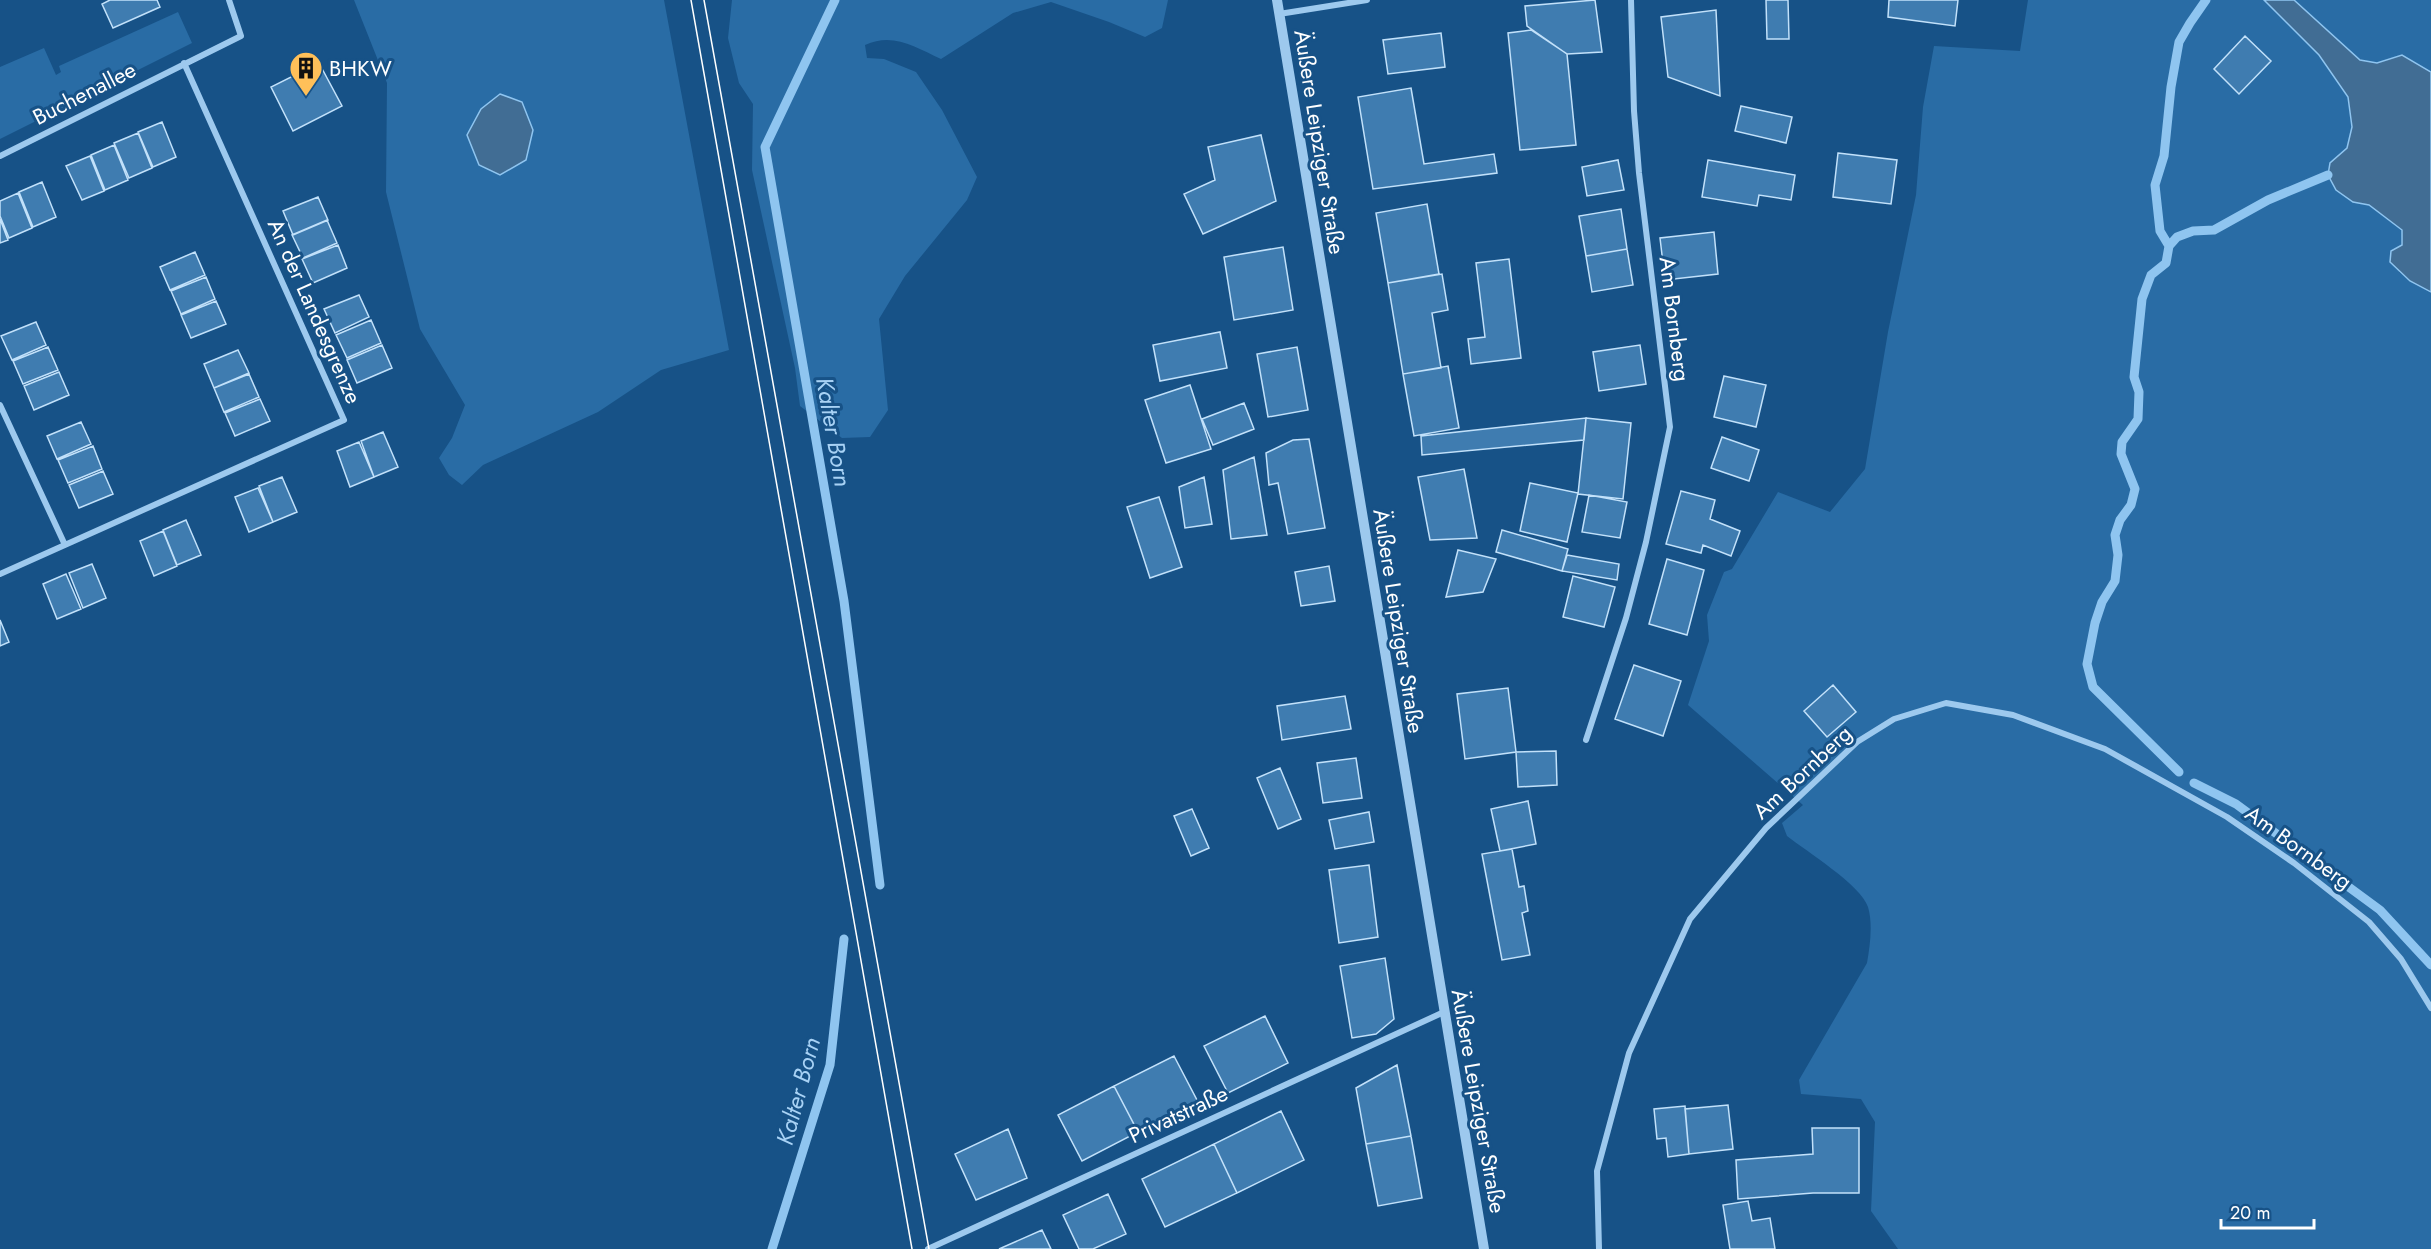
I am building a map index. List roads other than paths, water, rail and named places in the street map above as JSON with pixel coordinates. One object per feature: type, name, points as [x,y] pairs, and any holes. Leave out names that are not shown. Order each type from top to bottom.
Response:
[{"type":"street","points":[[184,63],[241,36],[229,0]]},
{"type":"street","name":"Äußere Leipziger Straße","points":[[1277,0],[1484,1249]]},
{"type":"street","points":[[1279,14],[1367,0]]},
{"type":"street","name":"Am Bornberg","points":[[1586,740],[1626,618],[1646,542],[1670,427],[1639,173],[1634,111],[1631,0]]},
{"type":"street","name":"Buchenallee","points":[[0,156],[184,63]]},
{"type":"street","name":"An der Landesgrenze","points":[[0,574],[344,420],[184,63]]},
{"type":"street","points":[[0,405],[65,545]]},
{"type":"street","name":"Am Bornberg","points":[[1599,1249],[1597,1171],[1629,1053],[1690,919],[1766,828],[1857,742],[1894,719],[1946,703],[2013,715],[2106,749],[2227,817],[2294,863],[2369,922],[2401,959],[2431,1008]]},
{"type":"street","name":"Privatstraße","points":[[928,1249],[1444,1012]]},
{"type":"waterway","name":"Kalter Born","points":[[835,0],[765,147],[844,601],[880,885]]},
{"type":"waterway","points":[[2179,772],[2093,687],[2087,664],[2095,623],[2102,602],[2115,581],[2118,555],[2115,535],[2120,520],[2131,505],[2135,489],[2121,454],[2122,442],[2138,419],[2139,392],[2134,377],[2142,299],[2151,275],[2166,263],[2169,246],[2160,231],[2155,185],[2164,156],[2171,87],[2179,42],[2206,0]]},
{"type":"waterway","points":[[2169,246],[2177,237],[2193,231],[2214,230],[2268,200],[2328,175]]},
{"type":"waterway","points":[[2194,783],[2236,804],[2380,910],[2431,965]]},
{"type":"waterway","name":"Kalter Born","points":[[772,1249],[830,1065],[844,939]]},
{"type":"tram line","points":[[691,0],[912,1249]]},
{"type":"tram line","points":[[704,0],[929,1249]]},
{"type":"place","name":"BHKW","points":[[306,97]]}]
